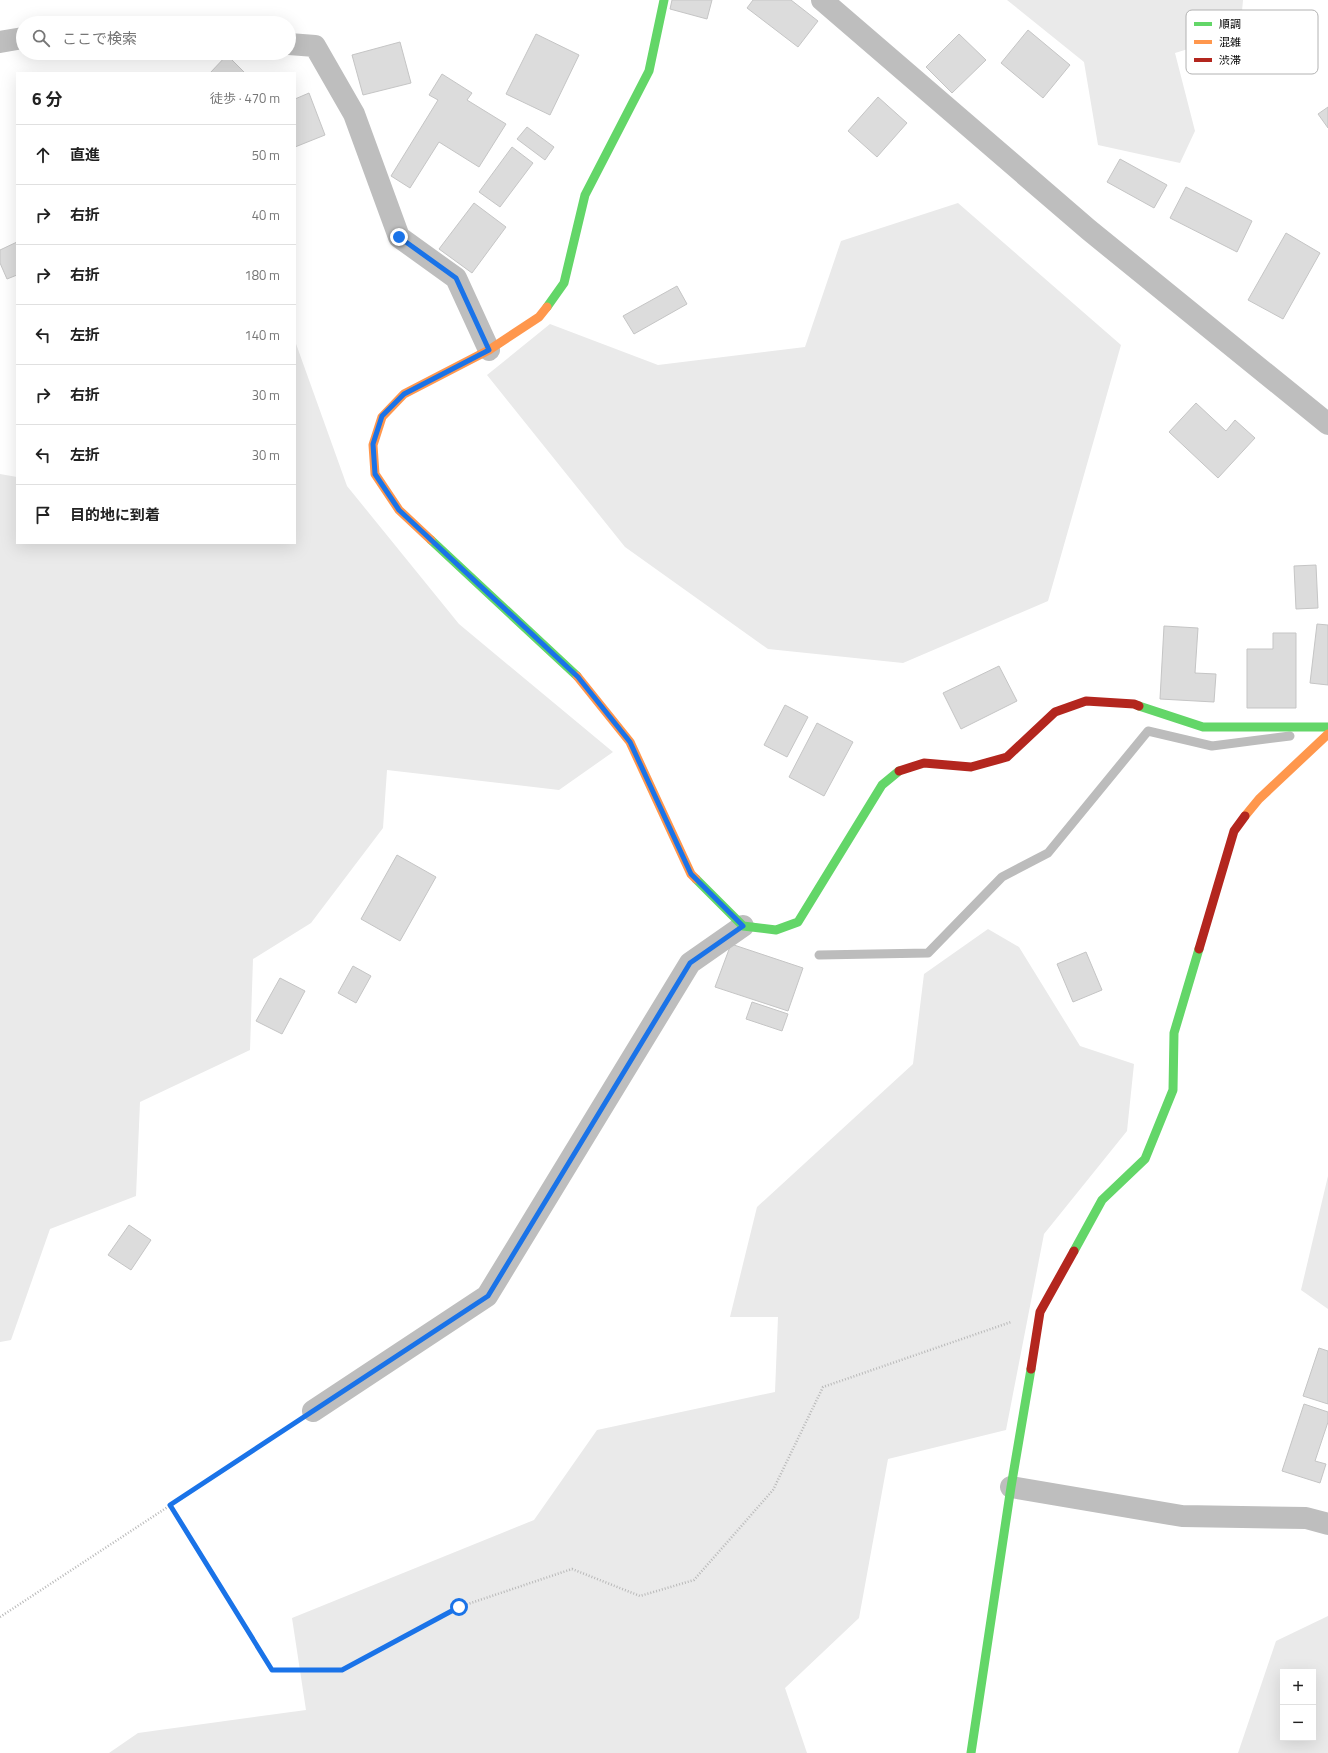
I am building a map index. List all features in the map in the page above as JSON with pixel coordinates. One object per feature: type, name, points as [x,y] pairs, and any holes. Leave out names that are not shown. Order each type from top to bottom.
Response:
[{"type":"street","points":[[664,0],[649,71],[586,195],[564,283],[539,318],[489,350],[404,394],[382,416],[373,444],[375,474],[399,510],[578,677],[630,742],[691,874],[743,926],[776,930],[798,922],[882,785],[902,769],[924,763],[971,767],[1007,757],[1055,712],[1086,701],[1134,704],[1203,727],[1328,727]]},
{"type":"street","points":[[822,0],[1090,230],[1328,424]]},
{"type":"street","points":[[0,42],[16,39]]},
{"type":"street","points":[[296,45],[315,46],[354,114],[399,237],[456,278],[489,350]]},
{"type":"street","points":[[971,1753],[1011,1487],[1040,1312],[1102,1200],[1145,1159],[1151,1146],[1173,1090],[1174,1033],[1234,831],[1259,799],[1328,734]]},
{"type":"street","points":[[313,1411],[488,1296],[690,963],[743,926]]},
{"type":"street","points":[[1011,1487],[1182,1516],[1306,1518],[1328,1524]]},
{"type":"path","points":[[170,1505],[272,1670],[342,1670],[459,1607],[572,1569],[640,1596],[694,1580],[773,1490],[823,1387],[1040,1312]]},
{"type":"path","points":[[0,1617],[313,1411]]},
{"type":"shaded area","points":[[1007,0],[1243,0],[1242,10],[1186,10],[1186,50],[1175,53],[1195,131],[1180,163],[1098,145],[1084,62]]},
{"type":"shaded area","points":[[958,203],[1121,345],[1048,601],[903,663],[768,649],[625,547],[487,375],[550,324],[658,365],[805,347],[841,241]]},
{"type":"shaded area","points":[[296,344],[347,486],[459,624],[613,752],[559,790],[387,770],[383,828],[311,923],[253,959],[250,1050],[140,1102],[136,1196],[50,1229],[11,1340],[0,1342],[0,474],[16,477],[16,544],[296,544]]},
{"type":"shaded area","points":[[988,929],[1019,947],[1080,1046],[1134,1064],[1127,1131],[1044,1234],[1006,1430],[888,1459],[859,1618],[785,1688],[807,1753],[109,1753],[138,1733],[306,1710],[292,1618],[534,1520],[597,1430],[775,1392],[778,1317],[730,1317],[757,1207],[913,1064],[924,974]]},
{"type":"shaded area","points":[[1328,1176],[1328,1309],[1301,1290]]},
{"type":"shaded area","points":[[1328,1616],[1328,1753],[1238,1753],[1276,1641]]},
{"type":"building","points":[[672,0],[712,0],[707,19],[670,9]]},
{"type":"building","points":[[753,0],[791,0],[818,21],[798,47],[747,8]]},
{"type":"building","points":[[1028,30],[1070,65],[1043,98],[1001,63]]},
{"type":"building","points":[[536,34],[579,55],[550,115],[506,94]]},
{"type":"building","points":[[959,34],[986,60],[952,93],[926,67]]},
{"type":"building","points":[[400,42],[411,83],[363,95],[352,55]]},
{"type":"building","points":[[222,60],[232,60],[244,72],[211,72]]},
{"type":"building","points":[[442,74],[472,93],[467,100],[506,124],[479,167],[439,142],[410,188],[391,176],[438,100],[429,95]]},
{"type":"building","points":[[309,93],[325,135],[296,147],[296,99]]},
{"type":"building","points":[[878,97],[907,123],[877,157],[848,131]]},
{"type":"building","points":[[1328,107],[1328,128],[1318,114]]},
{"type":"building","points":[[527,127],[554,147],[545,160],[517,139]]},
{"type":"building","points":[[512,147],[533,163],[500,207],[479,192]]},
{"type":"building","points":[[1120,159],[1167,185],[1154,208],[1107,182]]},
{"type":"building","points":[[1186,187],[1252,221],[1237,252],[1170,218]]},
{"type":"building","points":[[474,203],[506,227],[472,273],[439,249]]},
{"type":"building","points":[[1286,233],[1320,253],[1283,319],[1248,300]]},
{"type":"building","points":[[16,242],[16,275],[7,279],[0,263],[0,250]]},
{"type":"building","points":[[677,286],[687,304],[634,334],[623,316]]},
{"type":"building","points":[[1196,403],[1226,431],[1235,420],[1255,438],[1218,478],[1169,432]]},
{"type":"building","points":[[1316,565],[1318,608],[1296,609],[1294,566]]},
{"type":"building","points":[[1317,624],[1328,625],[1328,685],[1310,683]]},
{"type":"building","points":[[1164,626],[1198,628],[1195,673],[1216,674],[1214,702],[1160,699]]},
{"type":"building","points":[[1273,633],[1296,633],[1296,708],[1247,708],[1247,649],[1273,649]]},
{"type":"building","points":[[999,666],[1017,701],[961,729],[943,693]]},
{"type":"building","points":[[785,705],[808,717],[787,757],[764,745]]},
{"type":"building","points":[[817,723],[853,742],[824,796],[789,777]]},
{"type":"building","points":[[397,855],[436,877],[400,941],[361,919]]},
{"type":"building","points":[[731,944],[803,968],[788,1011],[715,987]]},
{"type":"building","points":[[1086,952],[1102,990],[1073,1002],[1057,964]]},
{"type":"building","points":[[353,966],[371,976],[356,1003],[338,993]]},
{"type":"building","points":[[280,978],[305,991],[282,1034],[256,1021]]},
{"type":"building","points":[[752,1002],[788,1014],[782,1031],[746,1019]]},
{"type":"building","points":[[129,1225],[151,1240],[131,1270],[108,1255]]},
{"type":"building","points":[[1319,1348],[1328,1351],[1328,1404],[1303,1396]]},
{"type":"building","points":[[1304,1404],[1328,1412],[1328,1422],[1315,1461],[1326,1464],[1320,1483],[1282,1471]]},
{"type":"waterway","points":[[819,955],[928,953],[1002,877],[1048,853],[1148,731],[1212,746],[1290,736]]},
{"type":"traffic: fast","points":[[547,307],[564,283],[585,195],[649,71],[664,0]]},
{"type":"traffic: fast","points":[[431,540],[577,676]]},
{"type":"traffic: fast","points":[[1139,706],[1203,727],[1328,727]]},
{"type":"traffic: fast","points":[[696,879],[743,926],[776,930],[798,922],[882,785],[899,771]]},
{"type":"traffic: fast","points":[[1074,1251],[1102,1200],[1145,1159],[1173,1090],[1174,1033],[1199,949]]},
{"type":"traffic: fast","points":[[971,1753],[1011,1487],[1031,1369]]},
{"type":"traffic: slow","points":[[431,540],[399,510],[375,474],[373,445],[382,417],[404,394],[489,350],[539,317],[547,307]]},
{"type":"traffic: slow","points":[[577,676],[630,742],[691,874],[696,879]]},
{"type":"traffic: slow","points":[[1245,816],[1259,799],[1328,734]]},
{"type":"traffic: jam","points":[[899,771],[924,763],[971,767],[1007,757],[1055,712],[1086,701],[1134,704],[1139,706]]},
{"type":"traffic: jam","points":[[1199,949],[1234,831],[1245,816]]},
{"type":"traffic: jam","points":[[1031,1369],[1040,1312],[1074,1251]]},
{"type":"route","points":[[399,237],[456,278],[489,350],[404,394],[382,416],[373,444],[375,474],[399,510],[578,677],[630,742],[691,874],[743,926],[690,963],[488,1296],[170,1505],[272,1670],[342,1670],[459,1607]]}]
